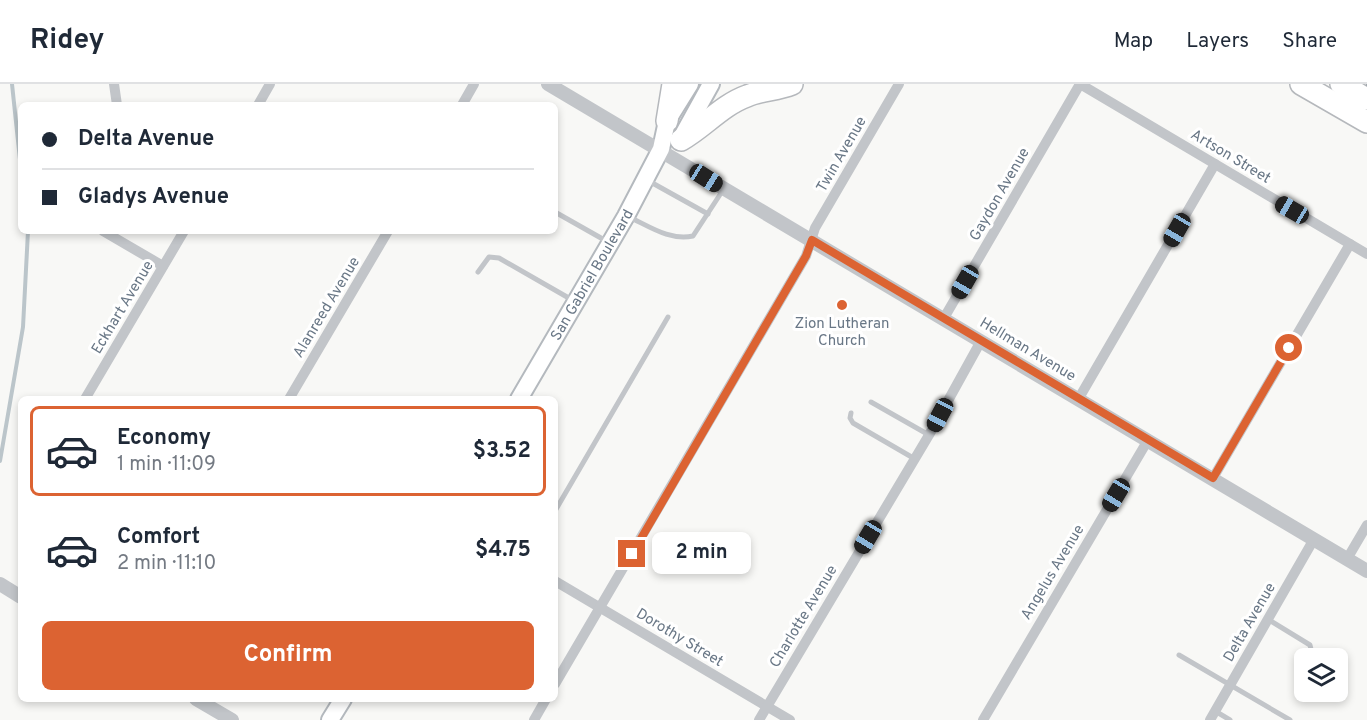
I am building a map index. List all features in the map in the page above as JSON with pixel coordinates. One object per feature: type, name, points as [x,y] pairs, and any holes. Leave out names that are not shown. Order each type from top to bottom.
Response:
[{"type":"highway","points":[[668,121],[673,84]]},
{"type":"highway","points":[[681,140],[694,133],[735,101],[747,95],[792,84]]},
{"type":"highway","points":[[1300,84],[1367,122]]},
{"type":"highway","points":[[1341,84],[1367,99]]},
{"type":"main road","name":"San Gabriel Boulevard","points":[[521,396],[626,216],[661,149],[668,121],[690,84]]},
{"type":"main road","points":[[661,149],[681,140],[711,84]]},
{"type":"main road","points":[[330,720],[341,702]]},
{"type":"street","points":[[114,84],[117,102]]},
{"type":"street","points":[[260,102],[270,84]]},
{"type":"street","points":[[464,102],[474,84]]},
{"type":"street","name":"Twin Avenue","points":[[558,679],[806,256],[815,228],[899,84]]},
{"type":"street","name":"Artson Street","points":[[1080,84],[1367,254]]},
{"type":"street","name":"Gaydon Avenue","points":[[944,318],[1080,84]]},
{"type":"street","name":"Hellman Avenue","points":[[553,85],[1367,571]]},
{"type":"street","points":[[1079,398],[1215,164]]},
{"type":"street","points":[[108,234],[163,266]]},
{"type":"street","name":"Eckhart Avenue","points":[[87,396],[182,234]]},
{"type":"street","name":"Alanreed Avenue","points":[[291,396],[386,234]]},
{"type":"street","points":[[1213,478],[1350,244]]},
{"type":"street","name":"Charlotte Avenue","points":[[759,720],[915,459],[981,341]]},
{"type":"street","name":"Angelus Avenue","points":[[982,720],[1148,440]]},
{"type":"street","points":[[1347,559],[1367,525]]},
{"type":"street","name":"Delta Avenue","points":[[1213,716],[1314,539]]},
{"type":"street","name":"Dorothy Street","points":[[558,582],[790,720]]},
{"type":"street","points":[[0,584],[18,595]]},
{"type":"street","points":[[201,702],[232,720]]},
{"type":"street","points":[[534,720],[544,702]]},
{"type":"lane","points":[[646,179],[708,214]]},
{"type":"lane","points":[[626,216],[670,237],[693,236],[723,188]]},
{"type":"lane","points":[[558,214],[610,243]]},
{"type":"lane","points":[[478,272],[489,257],[499,258],[575,302]]},
{"type":"lane","points":[[558,506],[668,317]]},
{"type":"lane","points":[[871,402],[929,435]]},
{"type":"lane","points":[[851,413],[850,418],[854,423],[915,459]]},
{"type":"lane","points":[[1269,620],[1310,645],[1311,648]]},
{"type":"lane","points":[[1179,656],[1290,720]]},
{"type":"lane","points":[[1213,716],[1230,720]]},
{"type":"waterway","points":[[12,84],[18,141]]},
{"type":"waterway","points":[[0,461],[23,327],[28,234]]},
{"type":"place","name":"Zion Lutheran Church","points":[[842,305]]},
{"type":"route","points":[[632,554],[806,256],[812,240],[1213,478],[1289,348]]}]
